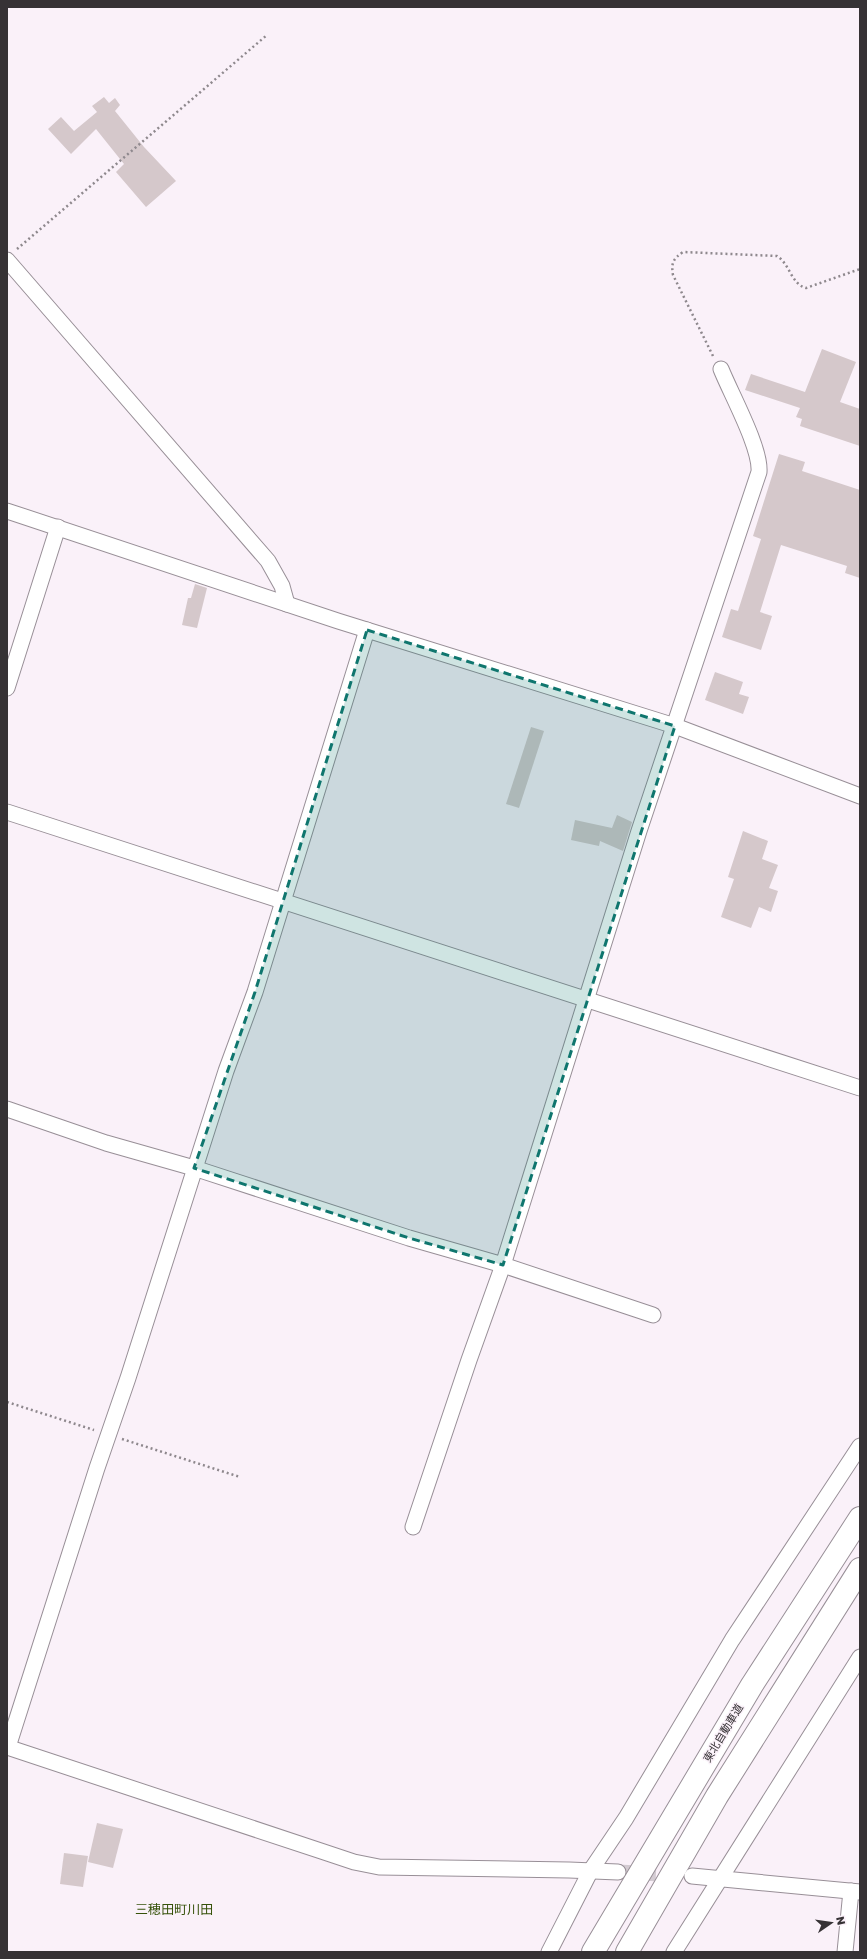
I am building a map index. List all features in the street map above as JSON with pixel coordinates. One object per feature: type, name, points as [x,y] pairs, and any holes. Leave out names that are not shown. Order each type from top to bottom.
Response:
[{"type":"highway","name":"東北自動車道","points":[[593,1952],[752,1685],[860,1518]]},
{"type":"highway","points":[[627,1952],[717,1796],[860,1569]]},
{"type":"street","points":[[10,256],[268,561],[282,586],[287,604]]},
{"type":"street","points":[[413,1527],[469,1360],[503,1265],[587,1001],[639,831],[759,472],[760,464],[756,450],[721,369]]},
{"type":"street","points":[[7,511],[367,630],[675,726],[860,796]]},
{"type":"street","points":[[7,688],[58,527]]},
{"type":"street","points":[[367,630],[255,992],[226,1070],[133,1363],[97,1468],[7,1747],[366,1865],[386,1867],[591,1870],[618,1872]]},
{"type":"street","points":[[7,812],[587,1001],[860,1088]]},
{"type":"street","points":[[7,1109],[106,1143],[194,1168],[409,1238],[503,1265],[653,1315]]},
{"type":"street","points":[[549,1952],[591,1870],[626,1818],[732,1640],[860,1446]]},
{"type":"street","points":[[674,1952],[860,1657]]},
{"type":"street","points":[[692,1876],[855,1892],[845,1952]]},
{"type":"path","points":[[10,256],[267,35]]},
{"type":"path","points":[[721,369],[673,275],[671,265],[682,252],[777,256],[783,262],[796,282],[801,287],[806,288],[860,269]]},
{"type":"highlighted area","points":[[367,630],[675,726],[503,1265],[409,1238],[194,1168],[255,992]]},
{"type":"building","points":[[104,97],[109,103],[115,98],[120,105],[115,111],[144,147],[176,181],[146,207],[116,172],[124,164],[96,129],[71,154],[48,129],[61,117],[74,131],[97,112],[92,106]]},
{"type":"building","points":[[822,349],[856,362],[840,402],[860,409],[860,446],[800,426],[802,419],[796,417],[800,408],[745,390],[751,374],[805,392]]},
{"type":"building","points":[[779,454],[805,462],[802,471],[860,490],[860,578],[845,573],[847,566],[781,545],[760,612],[772,616],[761,650],[722,637],[731,609],[738,611],[761,539],[753,536]]},
{"type":"building","points":[[195,584],[207,588],[197,628],[182,625],[188,598],[191,598]]},
{"type":"building","points":[[715,672],[743,682],[739,694],[749,697],[743,714],[705,700]]},
{"type":"building","points":[[531,727],[544,731],[519,808],[506,804]]},
{"type":"building","points":[[617,815],[632,822],[623,851],[600,841],[599,846],[571,840],[575,820],[612,828]]},
{"type":"building","points":[[743,831],[768,841],[762,859],[778,865],[769,888],[778,891],[771,912],[759,907],[751,928],[721,917],[734,879],[728,877]]},
{"type":"building","points":[[97,1823],[123,1829],[113,1868],[88,1862]]},
{"type":"building","points":[[64,1853],[88,1856],[83,1887],[60,1884]]},
{"type":"tunnel","points":[[618,1872],[679,1875]]},
{"type":"district","name":"三穂田町川田","points":[[174,1909]]}]
